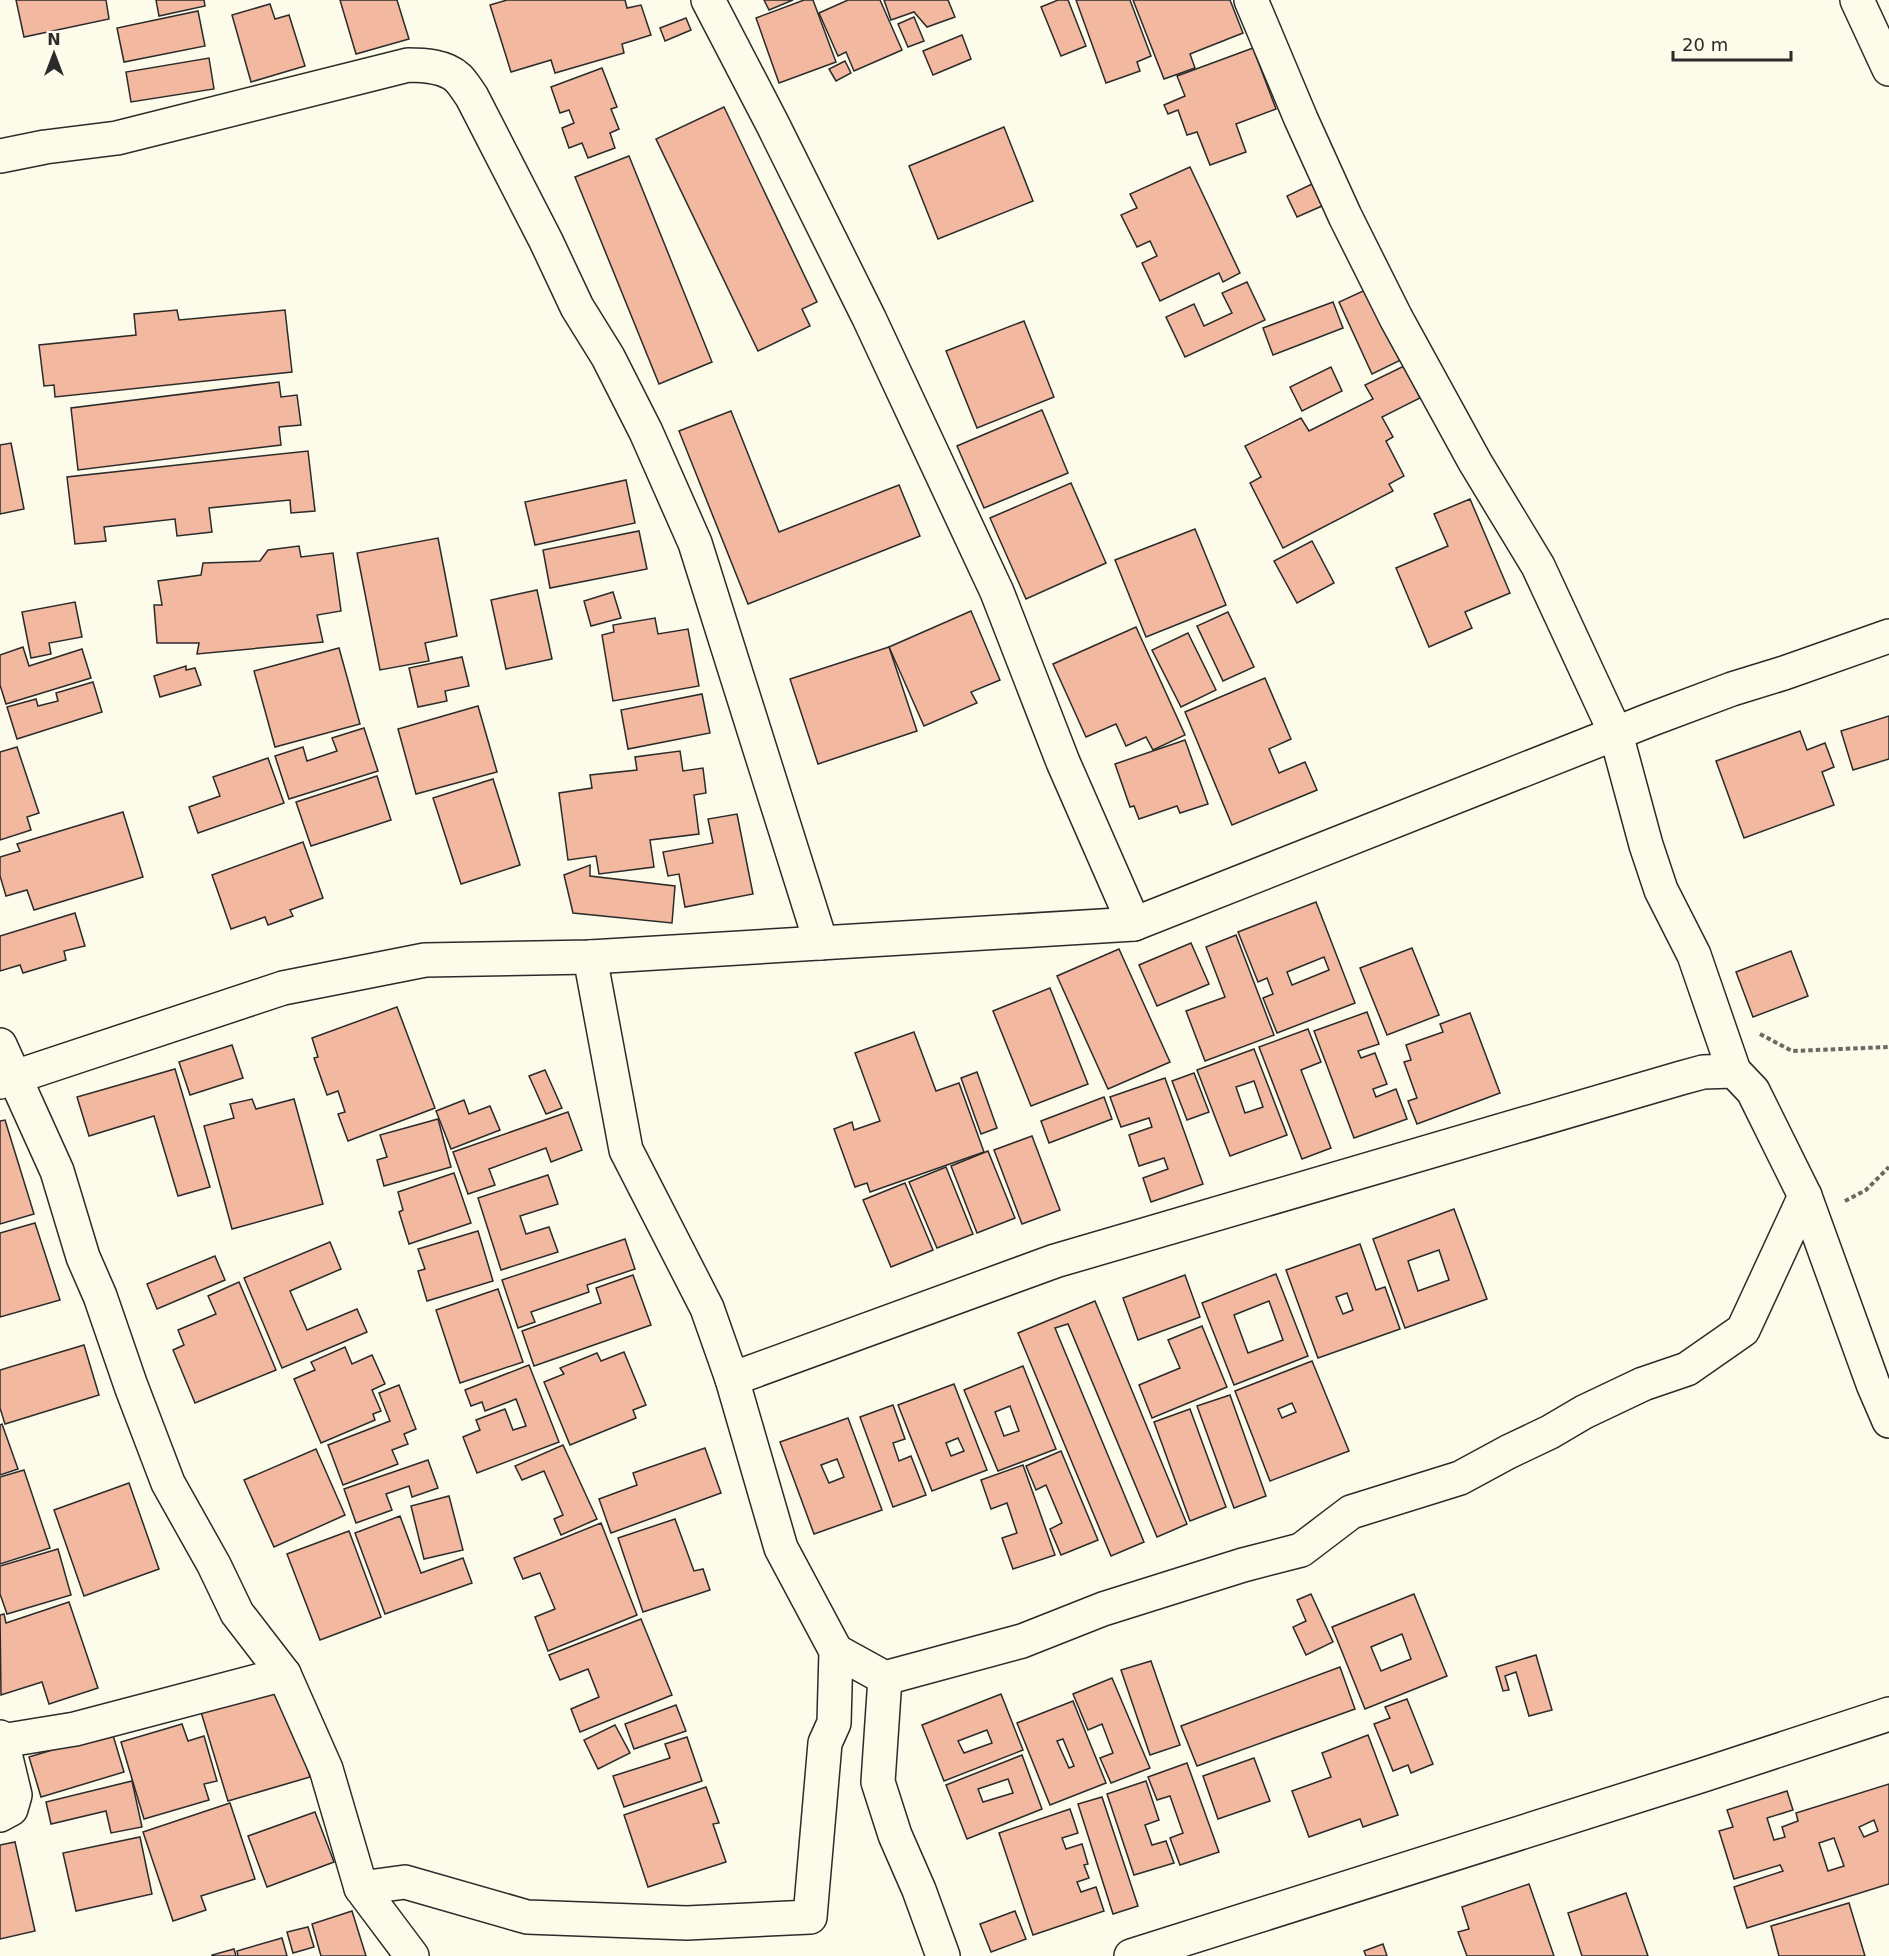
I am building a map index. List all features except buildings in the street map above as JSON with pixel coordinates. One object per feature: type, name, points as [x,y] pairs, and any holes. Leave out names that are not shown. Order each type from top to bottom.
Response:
[{"type":"main road","points":[[708,0],[869,318],[997,592],[1063,762],[1134,924]]},
{"type":"main road","points":[[1251,0],[1345,216],[1396,318],[1475,462],[1538,566],[1616,734],[1661,890],[1694,955],[1734,1071],[1753,1091],[1805,1196],[1873,1384],[1889,1421]]},
{"type":"main road","points":[[1857,0],[1889,69]]},
{"type":"main road","points":[[0,156],[45,147],[117,138],[408,65],[440,68],[458,77],[472,97],[577,307],[608,357],[646,432],[695,543],[821,943]]},
{"type":"main road","points":[[7,1080],[283,988],[425,960],[590,957],[1134,924],[1732,689],[1889,636]]},
{"type":"main road","points":[[362,1888],[405,1882],[528,1917],[687,1923],[810,1917],[825,1743],[834,1723],[836,1651],[781,1548],[732,1379],[707,1308],[626,1150],[590,957]]},
{"type":"main road","points":[[0,1045],[7,1080],[57,1171],[83,1257],[100,1296],[168,1483],[214,1565],[237,1613],[284,1674],[326,1769],[362,1888],[412,1956]]},
{"type":"main road","points":[[732,1379],[1055,1261],[1681,1078],[1703,1072],[1734,1071]]},
{"type":"main road","points":[[836,1651],[885,1678],[1022,1641],[1103,1609],[1213,1574],[1302,1550],[1351,1512],[1460,1478],[1584,1412],[1643,1384],[1687,1369],[1743,1330],[1805,1196]]},
{"type":"main road","points":[[0,1815],[11,1809],[15,1795],[1,1739],[75,1729],[284,1674]]},
{"type":"main road","points":[[885,1678],[878,1782],[895,1835],[919,1890],[943,1956]]},
{"type":"main road","points":[[1131,1956],[1689,1780],[1889,1714]]},
{"type":"path","points":[[1715,1016],[1751,1029],[1792,1051],[1889,1047]]},
{"type":"path","points":[[1816,1228],[1830,1208],[1866,1190],[1889,1167]]}]
